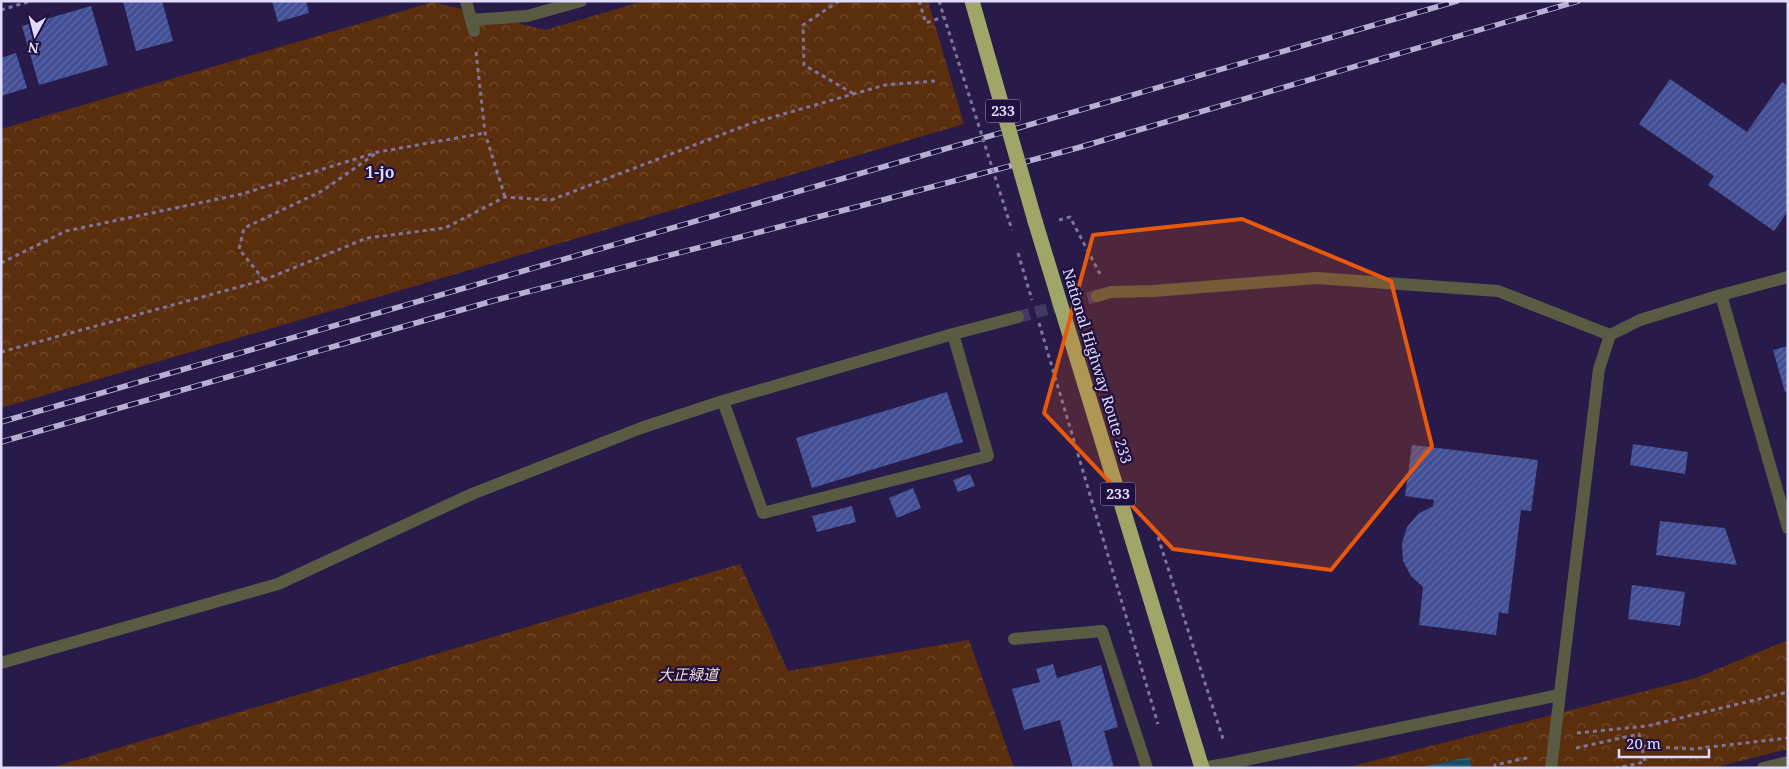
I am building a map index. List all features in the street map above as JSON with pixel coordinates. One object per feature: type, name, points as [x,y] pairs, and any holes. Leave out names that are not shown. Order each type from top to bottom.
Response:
[{"type":"highway","name":"National Highway Route 233","points":[[972,1],[1035,221],[1202,768]]},
{"type":"street","points":[[466,1],[473,25],[527,16],[581,1]]},
{"type":"street","points":[[1551,768],[1599,369],[1610,335],[1640,320],[1788,277]]},
{"type":"street","points":[[1097,296],[1111,292],[1154,291],[1317,278],[1498,291],[1610,335]]},
{"type":"street","points":[[1721,295],[1788,528]]},
{"type":"street","points":[[1,663],[278,584],[472,494],[641,428],[953,334],[1018,317]]},
{"type":"street","points":[[723,402],[763,513],[988,456],[953,334]]},
{"type":"street","points":[[1014,639],[1102,631],[1147,768]]},
{"type":"street","points":[[1202,768],[1560,695]]},
{"type":"street","points":[[1762,768],[1788,762]]},
{"type":"path","points":[[1,10],[32,1]]},
{"type":"path","points":[[839,1],[803,26],[804,65],[854,94]]},
{"type":"path","points":[[919,1],[926,22],[943,17]]},
{"type":"path","points":[[939,1],[1012,230]]},
{"type":"path","points":[[473,25],[485,132],[505,197]]},
{"type":"path","points":[[1,352],[264,280],[367,238],[445,228],[505,197],[551,200],[752,123],[885,85],[935,81]]},
{"type":"path","points":[[1,263],[66,231],[242,194],[378,152],[485,132]]},
{"type":"path","points":[[264,280],[240,248],[244,228],[322,191],[378,152]]},
{"type":"path","points":[[1056,221],[1070,217],[1101,276]]},
{"type":"path","points":[[1017,249],[1034,306]]},
{"type":"path","points":[[1037,315],[1160,730]]},
{"type":"path","points":[[1554,735],[1647,726],[1788,692]]},
{"type":"path","points":[[1495,768],[1495,765],[1638,734],[1645,762],[1616,768]]},
{"type":"path","points":[[1642,746],[1693,749],[1788,738]]},
{"type":"highlighted area","points":[[1242,219],[1391,281],[1432,446],[1331,570],[1173,549],[1044,413],[1093,235]]},
{"type":"green space","points":[[644,1],[928,1],[964,124],[1,408],[1,129],[433,2],[545,30]]},
{"type":"green space","name":"大正緑道","points":[[740,564],[788,671],[969,640],[1014,768],[50,768]]},
{"type":"green space","points":[[1788,640],[1788,749],[1713,768],[1345,768],[1696,678]]},
{"type":"water","points":[[1469,757],[1472,768],[1417,768]]},
{"type":"building","points":[[123,1],[162,1],[173,41],[136,51]]},
{"type":"building","points":[[272,1],[306,1],[309,13],[278,22]]},
{"type":"building","points":[[91,6],[108,65],[39,85],[22,26]]},
{"type":"building","points":[[16,53],[27,88],[1,96],[1,58]]},
{"type":"building","points":[[1670,79],[1747,132],[1782,82],[1788,86],[1788,211],[1774,231],[1708,185],[1714,176],[1639,124]]},
{"type":"building","points":[[1788,346],[1788,391],[1785,392],[1773,350]]},
{"type":"building","points":[[947,392],[963,442],[812,488],[796,438]]},
{"type":"building","points":[[1633,444],[1688,452],[1685,474],[1630,465]]},
{"type":"building","points":[[1412,445],[1538,460],[1531,511],[1521,510],[1508,614],[1499,612],[1496,635],[1419,625],[1423,587],[1411,576],[1403,561],[1402,543],[1407,527],[1418,514],[1433,506],[1434,500],[1405,496]]},
{"type":"building","points":[[970,474],[975,486],[958,492],[953,480]]},
{"type":"building","points":[[913,488],[921,508],[897,518],[889,498]]},
{"type":"building","points":[[852,506],[856,522],[817,532],[812,516]]},
{"type":"building","points":[[1660,521],[1725,528],[1737,565],[1656,555]]},
{"type":"building","points":[[1632,585],[1685,592],[1680,626],[1628,619]]},
{"type":"building","points":[[1053,664],[1057,678],[1101,665],[1118,727],[1104,731],[1114,768],[1073,768],[1060,720],[1024,730],[1012,689],[1040,682],[1036,669]]},
{"type":"tunnel","points":[[1018,317],[1097,296]]},
{"type":"railway","points":[[1,422],[1457,1]]},
{"type":"railway","points":[[1,442],[496,300],[1077,148],[1578,1]]},
{"type":"district","name":"1-jo","points":[[380,172]]}]
